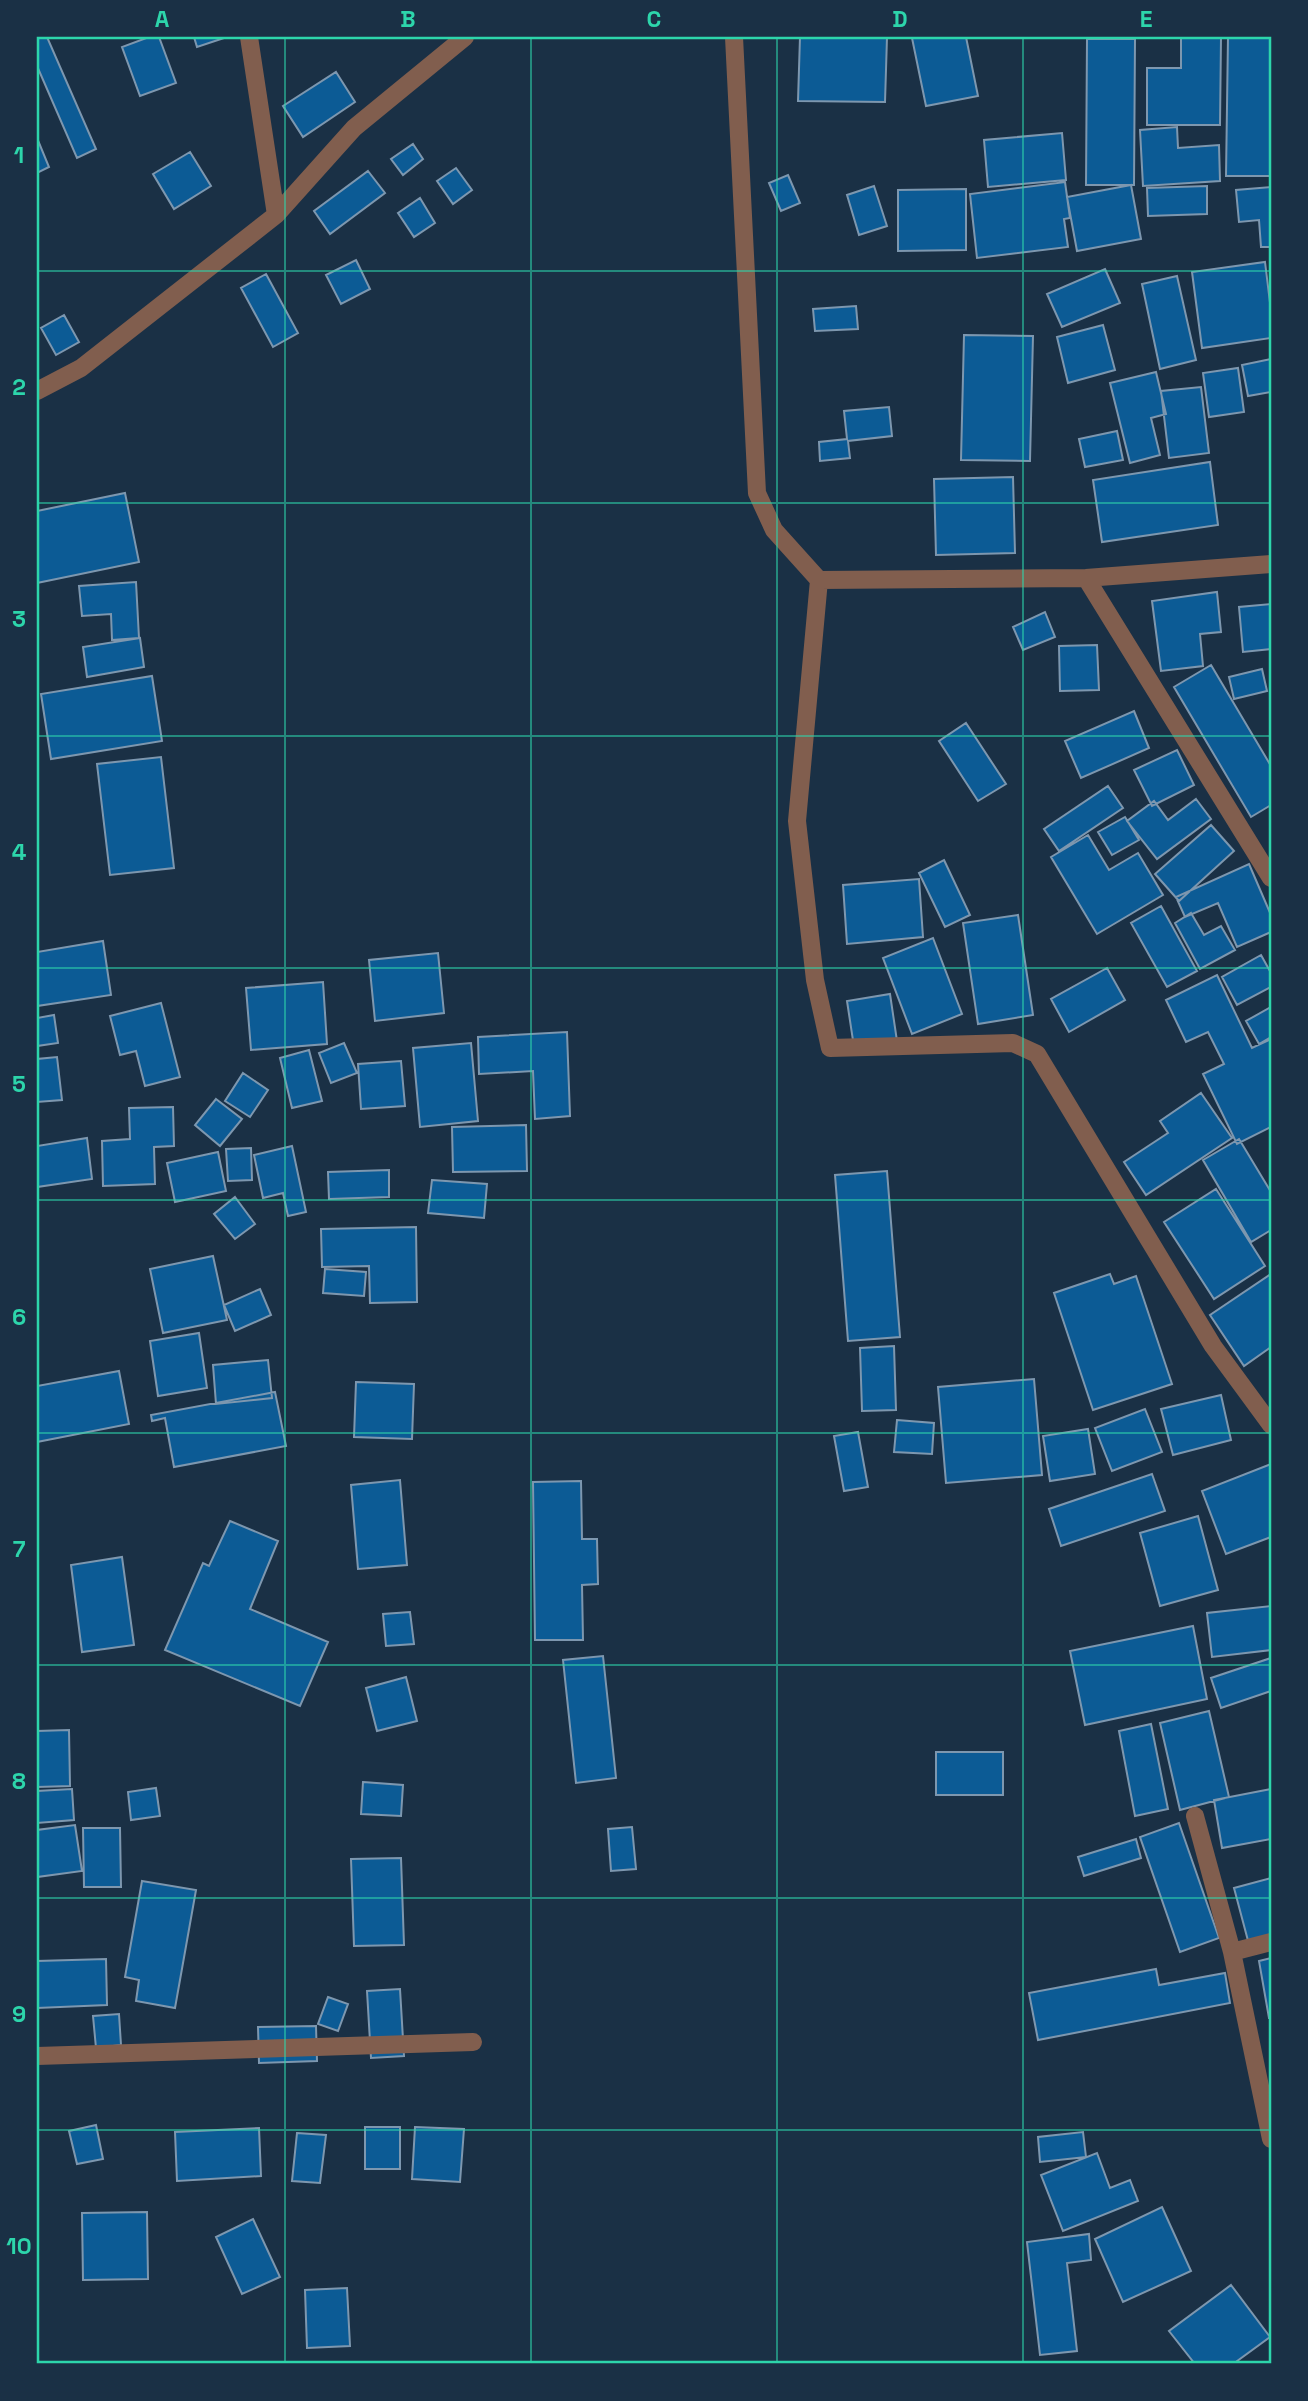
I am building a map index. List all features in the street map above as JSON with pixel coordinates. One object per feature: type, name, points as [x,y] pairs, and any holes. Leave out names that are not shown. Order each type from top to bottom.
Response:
[{"type":"street","points":[[249,37],[276,215]]},
{"type":"street","points":[[37,391],[81,368],[276,215],[354,128],[465,37]]},
{"type":"street","points":[[734,37],[757,493],[774,530],[819,580],[797,821],[815,980],[831,1048],[1013,1043],[1037,1054],[1213,1346],[1271,1425]]},
{"type":"street","points":[[819,580],[1086,578],[1271,564]]},
{"type":"street","points":[[1086,578],[1271,878]]},
{"type":"street","points":[[1195,1816],[1233,1952],[1271,2139]]},
{"type":"street","points":[[1233,1952],[1271,1942]]},
{"type":"street","points":[[37,2056],[473,2042]]},
{"type":"building","points":[[37,37],[47,37],[96,149],[77,158],[37,66]]},
{"type":"building","points":[[149,37],[159,37],[176,83],[140,96],[122,47]]},
{"type":"building","points":[[194,37],[227,37],[197,47]]},
{"type":"building","points":[[800,37],[887,37],[885,102],[798,101]]},
{"type":"building","points":[[966,37],[978,96],[926,106],[912,38]]},
{"type":"building","points":[[1181,37],[1221,37],[1220,125],[1147,125],[1147,68],[1181,68]]},
{"type":"building","points":[[1228,37],[1271,37],[1271,176],[1226,176]]},
{"type":"building","points":[[1087,39],[1135,39],[1134,185],[1086,185]]},
{"type":"building","points":[[336,72],[355,102],[303,137],[283,106]]},
{"type":"building","points":[[1177,127],[1178,148],[1219,145],[1220,181],[1143,186],[1140,130]]},
{"type":"building","points":[[1062,133],[1066,180],[988,187],[984,140]]},
{"type":"building","points":[[37,138],[49,167],[37,173]]},
{"type":"building","points":[[413,144],[423,159],[403,175],[391,159]]},
{"type":"building","points":[[190,152],[211,186],[174,209],[153,174]]},
{"type":"building","points":[[456,168],[472,190],[453,204],[437,181]]},
{"type":"building","points":[[368,171],[385,193],[330,234],[314,211]]},
{"type":"building","points":[[788,175],[800,203],[781,211],[769,183]]},
{"type":"building","points":[[1065,182],[1070,218],[1064,219],[1068,247],[977,258],[970,194]]},
{"type":"building","points":[[1131,185],[1141,239],[1077,251],[1067,197]]},
{"type":"building","points":[[874,186],[887,226],[859,235],[847,195]]},
{"type":"building","points":[[1207,186],[1207,214],[1148,216],[1147,188]]},
{"type":"building","points":[[1271,187],[1271,247],[1261,247],[1259,220],[1239,222],[1236,190]]},
{"type":"building","points":[[966,189],[966,250],[898,251],[898,190]]},
{"type":"building","points":[[420,198],[435,223],[414,237],[398,213]]},
{"type":"building","points":[[356,260],[370,289],[341,304],[326,275]]},
{"type":"building","points":[[1265,262],[1271,311],[1271,338],[1202,348],[1192,272]]},
{"type":"building","points":[[1105,269],[1120,303],[1062,327],[1047,294]]},
{"type":"building","points":[[266,274],[298,333],[273,347],[241,288]]},
{"type":"building","points":[[1177,276],[1196,360],[1160,369],[1142,284]]},
{"type":"building","points":[[856,306],[858,329],[815,331],[813,309]]},
{"type":"building","points":[[64,315],[79,342],[56,355],[41,328]]},
{"type":"building","points":[[1103,325],[1115,370],[1068,383],[1057,337]]},
{"type":"building","points":[[964,335],[1033,336],[1030,461],[961,460]]},
{"type":"building","points":[[1271,359],[1271,392],[1248,396],[1242,365]]},
{"type":"building","points":[[1238,368],[1244,412],[1209,417],[1203,373]]},
{"type":"building","points":[[1156,372],[1166,414],[1151,418],[1160,455],[1130,463],[1110,383]]},
{"type":"building","points":[[1201,387],[1209,453],[1169,458],[1161,391]]},
{"type":"building","points":[[889,407],[892,436],[848,441],[850,458],[820,461],[819,442],[847,439],[844,411]]},
{"type":"building","points":[[1117,431],[1123,460],[1085,467],[1079,439]]},
{"type":"building","points":[[1210,462],[1218,525],[1102,542],[1093,480]]},
{"type":"building","points":[[1013,477],[1015,553],[936,555],[934,479]]},
{"type":"building","points":[[125,493],[139,562],[37,583],[37,511]]},
{"type":"building","points":[[136,582],[139,638],[112,640],[111,614],[82,616],[79,586]]},
{"type":"building","points":[[1217,592],[1221,632],[1200,634],[1203,666],[1161,671],[1152,601]]},
{"type":"building","points":[[1271,604],[1271,649],[1243,652],[1239,607]]},
{"type":"building","points":[[1045,612],[1055,637],[1023,650],[1013,627]]},
{"type":"building","points":[[140,638],[144,667],[87,677],[83,647]]},
{"type":"building","points":[[1097,645],[1099,690],[1060,691],[1059,646]]},
{"type":"building","points":[[1211,665],[1271,766],[1271,805],[1251,817],[1174,687]]},
{"type":"building","points":[[1262,669],[1267,691],[1234,699],[1229,677]]},
{"type":"building","points":[[152,676],[162,741],[51,759],[41,694]]},
{"type":"building","points":[[1134,711],[1149,748],[1081,778],[1065,741]]},
{"type":"building","points":[[966,723],[1006,784],[978,801],[939,741]]},
{"type":"building","points":[[1177,750],[1194,785],[1152,806],[1134,770]]},
{"type":"building","points":[[161,757],[174,868],[110,875],[97,764]]},
{"type":"building","points":[[1108,786],[1123,808],[1059,851],[1044,829]]},
{"type":"building","points":[[1196,799],[1211,819],[1157,859],[1127,821],[1154,801],[1168,820]]},
{"type":"building","points":[[1125,817],[1139,840],[1112,855],[1098,832]]},
{"type":"building","points":[[1211,825],[1234,851],[1179,901],[1155,874]]},
{"type":"building","points":[[1088,835],[1109,870],[1138,853],[1163,895],[1097,934],[1051,857]]},
{"type":"building","points":[[944,860],[970,915],[945,927],[919,873]]},
{"type":"building","points":[[1249,864],[1271,915],[1271,932],[1237,947],[1218,903],[1185,917],[1176,897]]},
{"type":"building","points":[[919,879],[923,937],[847,944],[843,885]]},
{"type":"building","points":[[1161,906],[1197,971],[1167,987],[1131,923]]},
{"type":"building","points":[[1191,913],[1204,935],[1221,926],[1235,950],[1200,969],[1175,923]]},
{"type":"building","points":[[1018,915],[1033,1015],[978,1024],[963,923]]},
{"type":"building","points":[[933,938],[962,1014],[912,1034],[883,958]]},
{"type":"building","points":[[103,941],[111,995],[37,1006],[37,952]]},
{"type":"building","points":[[438,953],[444,1013],[375,1021],[369,960]]},
{"type":"building","points":[[1261,955],[1271,973],[1271,987],[1237,1005],[1222,977]]},
{"type":"building","points":[[1107,968],[1125,1000],[1069,1032],[1051,999]]},
{"type":"building","points":[[1217,975],[1252,1048],[1271,1039],[1271,1127],[1237,1144],[1203,1074],[1224,1064],[1208,1032],[1186,1042],[1166,1000]]},
{"type":"building","points":[[323,982],[327,1044],[251,1050],[246,988]]},
{"type":"building","points":[[890,994],[897,1041],[854,1047],[847,1001]]},
{"type":"building","points":[[161,1003],[180,1077],[145,1086],[136,1051],[120,1055],[110,1016]]},
{"type":"building","points":[[1271,1007],[1271,1037],[1259,1044],[1246,1021]]},
{"type":"building","points":[[54,1015],[58,1043],[37,1046],[37,1018]]},
{"type":"building","points":[[567,1032],[570,1116],[535,1119],[533,1071],[479,1074],[478,1037]]},
{"type":"building","points":[[344,1043],[357,1073],[331,1083],[319,1053]]},
{"type":"building","points":[[471,1043],[478,1121],[420,1127],[413,1048]]},
{"type":"building","points":[[309,1050],[322,1101],[292,1108],[280,1058]]},
{"type":"building","points":[[57,1057],[62,1100],[37,1102],[37,1059]]},
{"type":"building","points":[[401,1061],[405,1106],[361,1109],[358,1064]]},
{"type":"building","points":[[243,1073],[268,1090],[250,1117],[225,1101]]},
{"type":"building","points":[[1201,1093],[1232,1138],[1146,1195],[1124,1162],[1168,1133],[1160,1121]]},
{"type":"building","points":[[216,1099],[242,1119],[220,1146],[195,1125]]},
{"type":"building","points":[[173,1107],[174,1146],[154,1147],[155,1184],[103,1186],[102,1141],[130,1139],[129,1108]]},
{"type":"building","points":[[526,1125],[527,1171],[453,1172],[452,1127]]},
{"type":"building","points":[[87,1138],[92,1179],[37,1187],[37,1146]]},
{"type":"building","points":[[1239,1139],[1271,1192],[1271,1230],[1251,1242],[1203,1160]]},
{"type":"building","points":[[292,1146],[306,1212],[288,1216],[283,1193],[263,1198],[254,1155]]},
{"type":"building","points":[[251,1148],[252,1180],[228,1181],[226,1149]]},
{"type":"building","points":[[218,1152],[226,1191],[175,1202],[167,1163]]},
{"type":"building","points":[[389,1170],[389,1197],[329,1199],[328,1172]]},
{"type":"building","points":[[887,1171],[900,1337],[848,1341],[835,1175]]},
{"type":"building","points":[[432,1180],[487,1184],[484,1218],[428,1213]]},
{"type":"building","points":[[1216,1189],[1265,1266],[1214,1299],[1164,1222]]},
{"type":"building","points":[[235,1197],[255,1224],[235,1239],[214,1214]]},
{"type":"building","points":[[416,1227],[417,1302],[370,1303],[369,1266],[322,1267],[321,1229]]},
{"type":"building","points":[[213,1256],[227,1320],[163,1333],[150,1269]]},
{"type":"building","points":[[325,1269],[366,1272],[364,1296],[323,1293]]},
{"type":"building","points":[[1110,1274],[1114,1284],[1136,1276],[1172,1384],[1093,1410],[1054,1293]]},
{"type":"building","points":[[1271,1274],[1271,1347],[1244,1366],[1210,1315]]},
{"type":"building","points":[[260,1289],[271,1315],[235,1331],[224,1305]]},
{"type":"building","points":[[199,1333],[207,1388],[158,1396],[150,1341]]},
{"type":"building","points":[[894,1346],[896,1410],[862,1411],[860,1348]]},
{"type":"building","points":[[268,1360],[272,1398],[216,1404],[213,1365]]},
{"type":"building","points":[[119,1371],[129,1424],[37,1442],[37,1386]]},
{"type":"building","points":[[1034,1379],[1042,1475],[946,1483],[938,1387]]},
{"type":"building","points":[[356,1382],[414,1384],[412,1439],[354,1437]]},
{"type":"building","points":[[275,1392],[286,1446],[174,1467],[165,1418],[152,1421],[151,1415]]},
{"type":"building","points":[[1221,1395],[1231,1440],[1173,1455],[1161,1409]]},
{"type":"building","points":[[1145,1409],[1162,1452],[1112,1471],[1095,1428]]},
{"type":"building","points":[[897,1420],[934,1423],[932,1454],[894,1452]]},
{"type":"building","points":[[1088,1429],[1095,1474],[1050,1481],[1043,1436]]},
{"type":"building","points":[[858,1432],[868,1487],[844,1491],[834,1436]]},
{"type":"building","points":[[1271,1464],[1271,1537],[1226,1554],[1202,1491]]},
{"type":"building","points":[[1152,1474],[1165,1511],[1061,1546],[1049,1509]]},
{"type":"building","points":[[400,1480],[407,1565],[358,1569],[351,1485]]},
{"type":"building","points":[[581,1481],[582,1539],[597,1539],[598,1584],[582,1585],[583,1640],[535,1640],[533,1482]]},
{"type":"building","points":[[1198,1516],[1218,1590],[1160,1606],[1140,1533]]},
{"type":"building","points":[[230,1521],[278,1541],[250,1609],[328,1642],[300,1706],[165,1650],[203,1563],[209,1566]]},
{"type":"building","points":[[122,1557],[134,1645],[82,1652],[71,1565]]},
{"type":"building","points":[[1271,1606],[1271,1650],[1212,1657],[1207,1613]]},
{"type":"building","points":[[410,1612],[414,1644],[386,1646],[383,1614]]},
{"type":"building","points":[[1193,1626],[1207,1699],[1085,1725],[1070,1651]]},
{"type":"building","points":[[603,1656],[616,1778],[576,1783],[563,1660]]},
{"type":"building","points":[[1271,1658],[1271,1691],[1221,1708],[1211,1678]]},
{"type":"building","points":[[406,1677],[417,1721],[377,1731],[366,1688]]},
{"type":"building","points":[[1209,1711],[1229,1797],[1180,1810],[1160,1723]]},
{"type":"building","points":[[1151,1724],[1168,1809],[1135,1816],[1119,1731]]},
{"type":"building","points":[[69,1730],[70,1786],[37,1787],[37,1731]]},
{"type":"building","points":[[936,1752],[1003,1752],[1003,1795],[936,1795]]},
{"type":"building","points":[[363,1782],[403,1785],[401,1816],[361,1814]]},
{"type":"building","points":[[156,1788],[160,1816],[131,1820],[128,1792]]},
{"type":"building","points":[[72,1789],[74,1820],[37,1823],[37,1791]]},
{"type":"building","points":[[1271,1789],[1271,1839],[1222,1848],[1214,1800]]},
{"type":"building","points":[[1179,1823],[1219,1938],[1180,1952],[1140,1837]]},
{"type":"building","points":[[75,1825],[82,1871],[37,1877],[37,1830]]},
{"type":"building","points":[[632,1827],[636,1869],[611,1871],[608,1829]]},
{"type":"building","points":[[83,1828],[120,1828],[121,1887],[84,1887]]},
{"type":"building","points":[[1136,1839],[1141,1858],[1084,1876],[1078,1857]]},
{"type":"building","points":[[401,1858],[404,1945],[354,1946],[351,1859]]},
{"type":"building","points":[[1271,1878],[1271,1947],[1251,1952],[1234,1888]]},
{"type":"building","points":[[142,1881],[196,1890],[175,2008],[136,2001],[139,1980],[125,1977]]},
{"type":"building","points":[[1271,1958],[1271,2018],[1269,2018],[1259,1961]]},
{"type":"building","points":[[106,1959],[107,2005],[37,2008],[37,1961]]},
{"type":"building","points":[[1156,1969],[1159,1985],[1225,1973],[1230,2003],[1038,2040],[1029,1993]]},
{"type":"building","points":[[400,1989],[404,2056],[371,2058],[367,1991]]},
{"type":"building","points":[[328,1997],[348,2004],[338,2031],[318,2024]]},
{"type":"building","points":[[119,2014],[121,2045],[96,2048],[93,2016]]},
{"type":"building","points":[[316,2026],[317,2061],[259,2063],[258,2027]]},
{"type":"building","points":[[96,2125],[103,2159],[77,2164],[69,2131]]},
{"type":"building","points":[[365,2127],[400,2127],[400,2169],[365,2169]]},
{"type":"building","points":[[415,2127],[464,2129],[460,2182],[412,2179]]},
{"type":"building","points":[[259,2128],[261,2176],[177,2181],[175,2132]]},
{"type":"building","points":[[1083,2132],[1086,2157],[1040,2162],[1038,2137]]},
{"type":"building","points":[[297,2133],[326,2135],[320,2183],[292,2181]]},
{"type":"building","points":[[1097,2153],[1110,2188],[1130,2180],[1138,2201],[1063,2231],[1041,2175]]},
{"type":"building","points":[[1162,2207],[1191,2271],[1123,2302],[1095,2239]]},
{"type":"building","points":[[147,2212],[148,2279],[83,2280],[82,2213]]},
{"type":"building","points":[[253,2219],[280,2277],[242,2294],[216,2237]]},
{"type":"building","points":[[1089,2234],[1091,2260],[1067,2263],[1077,2351],[1040,2355],[1027,2242]]},
{"type":"building","points":[[1231,2285],[1270,2337],[1233,2364],[1195,2364],[1169,2331]]},
{"type":"building","points":[[347,2288],[350,2346],[307,2348],[305,2290]]}]
